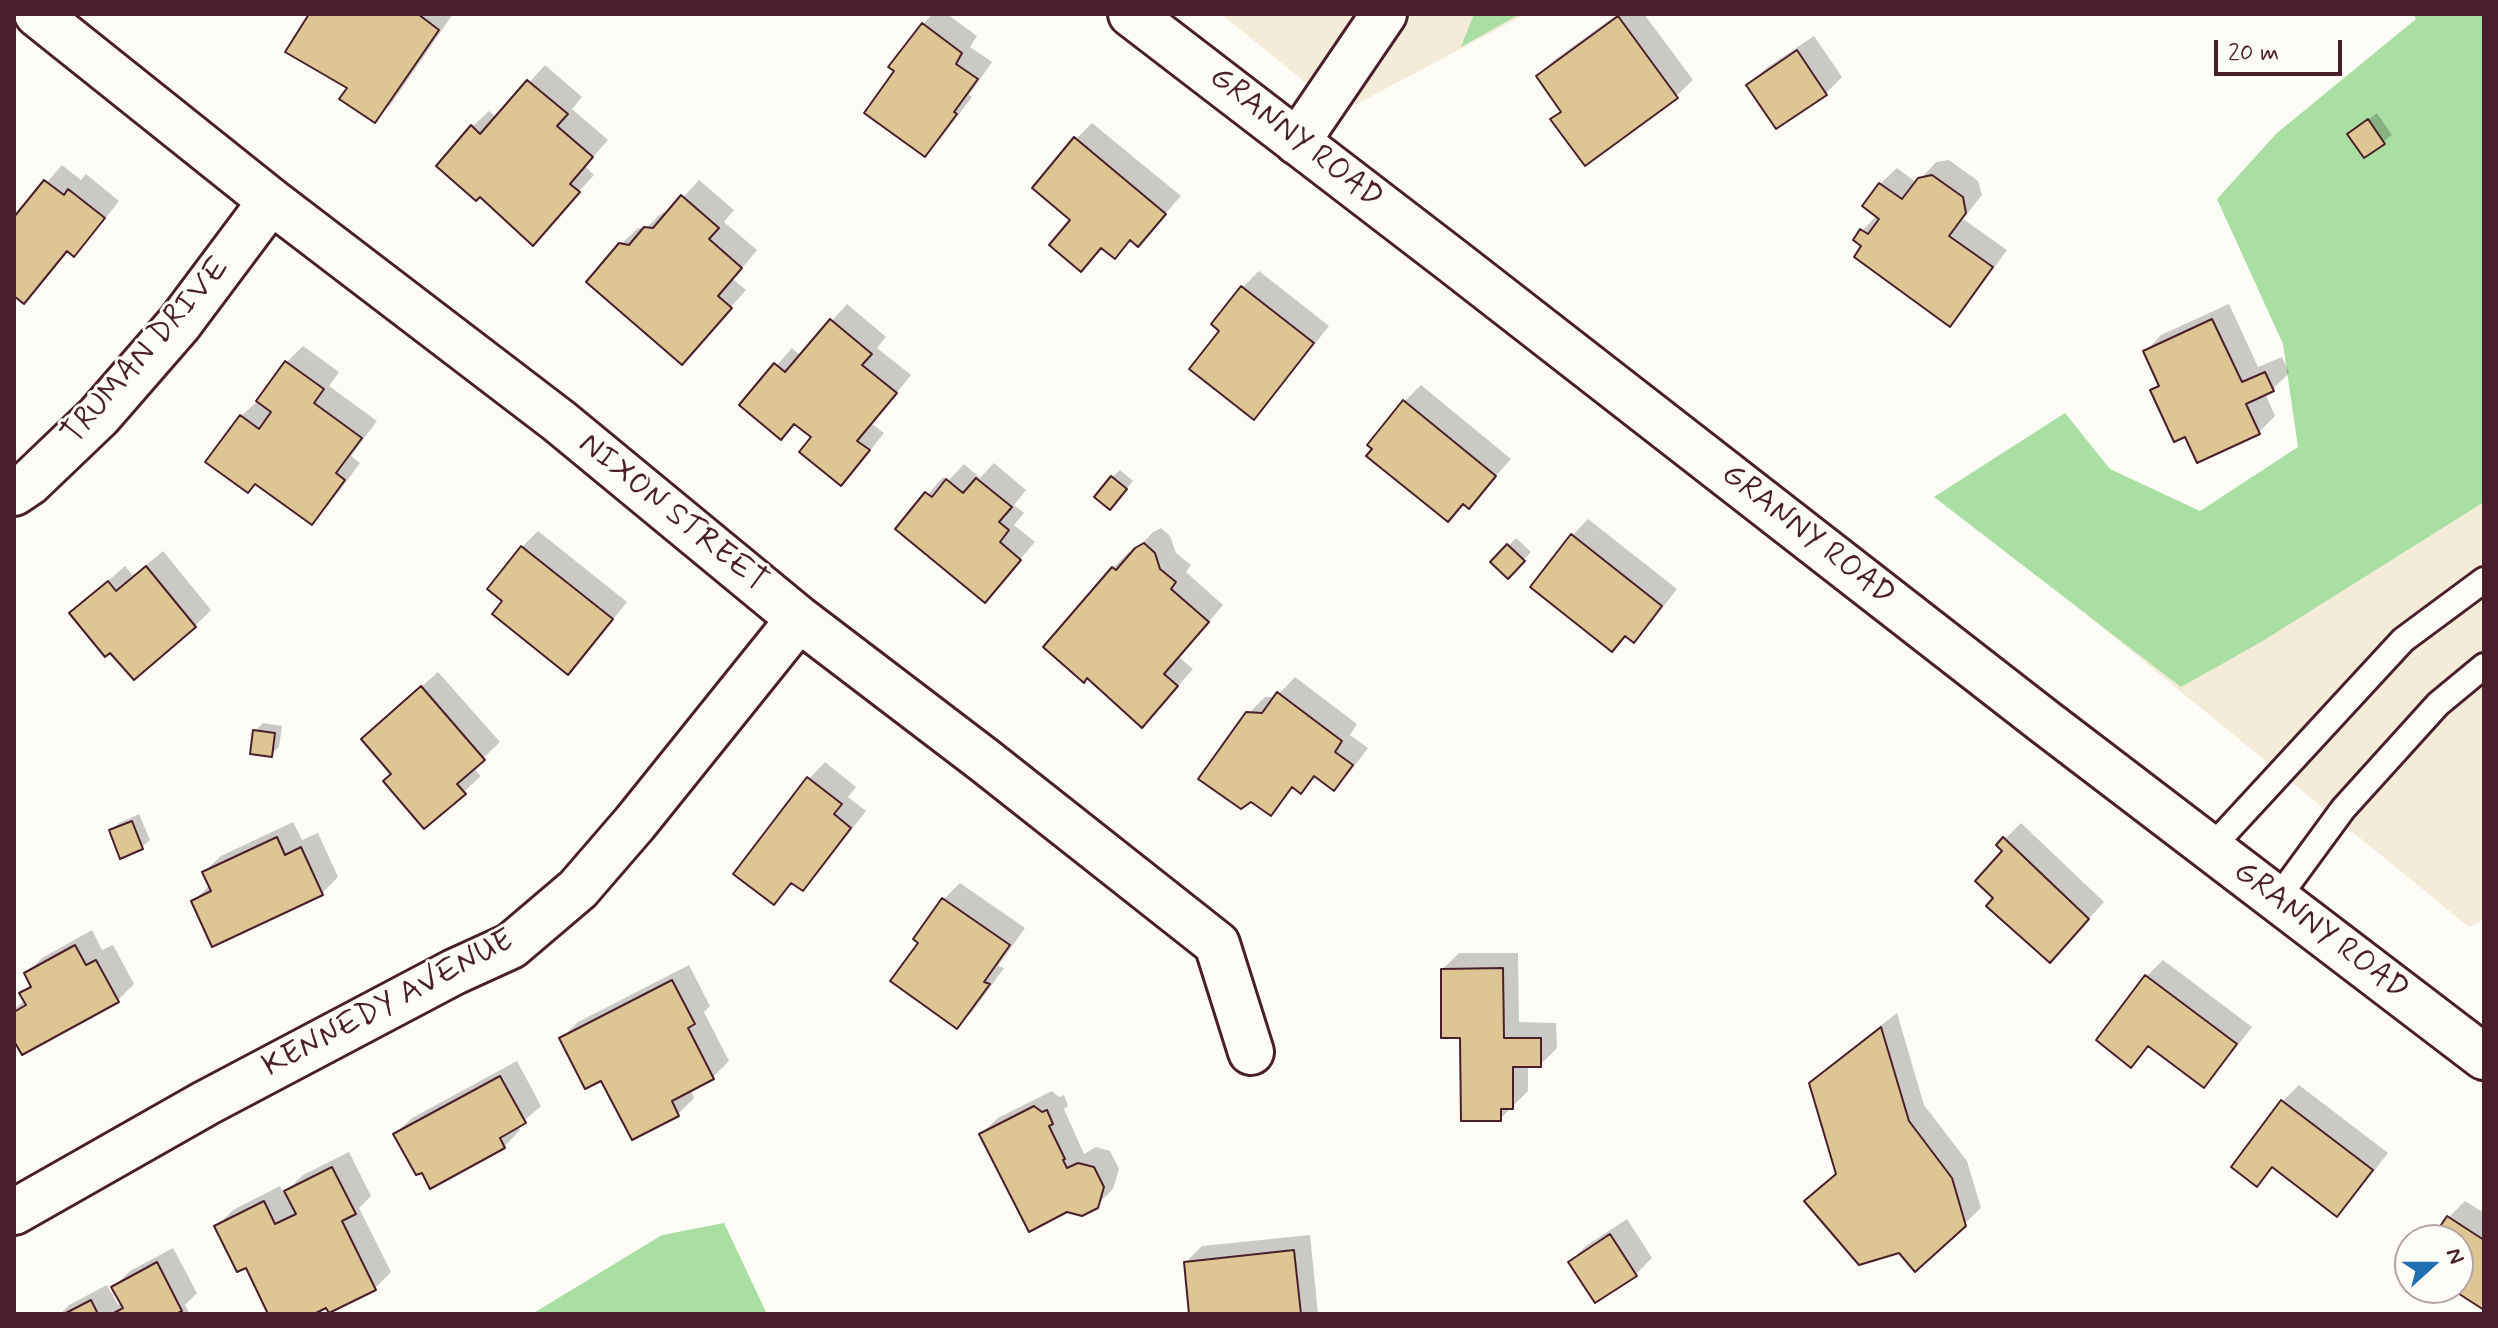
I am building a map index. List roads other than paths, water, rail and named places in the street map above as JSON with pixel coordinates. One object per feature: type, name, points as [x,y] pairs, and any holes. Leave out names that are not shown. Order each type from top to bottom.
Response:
[{"type":"street","name":"NIXON STREET","points":[[37,14],[271,201],[559,421],[799,619],[1217,944],[1251,1052]]},
{"type":"street","name":"GRANNY ROAD","points":[[1131,14],[2045,722],[2484,1057]]},
{"type":"street","points":[[1297,142],[1384,14]]},
{"type":"street","name":"TRUMAN DRIVE","points":[[14,493],[29,483],[99,416],[179,324],[271,201]]},
{"type":"street","name":"KENNEDY AVENUE","points":[[14,1212],[219,1095],[454,972],[511,946],[578,889],[799,619]]},
{"type":"lane","points":[[2211,848],[2403,640],[2484,580]]},
{"type":"lane","points":[[2277,899],[2343,809],[2438,704],[2484,666]]}]
